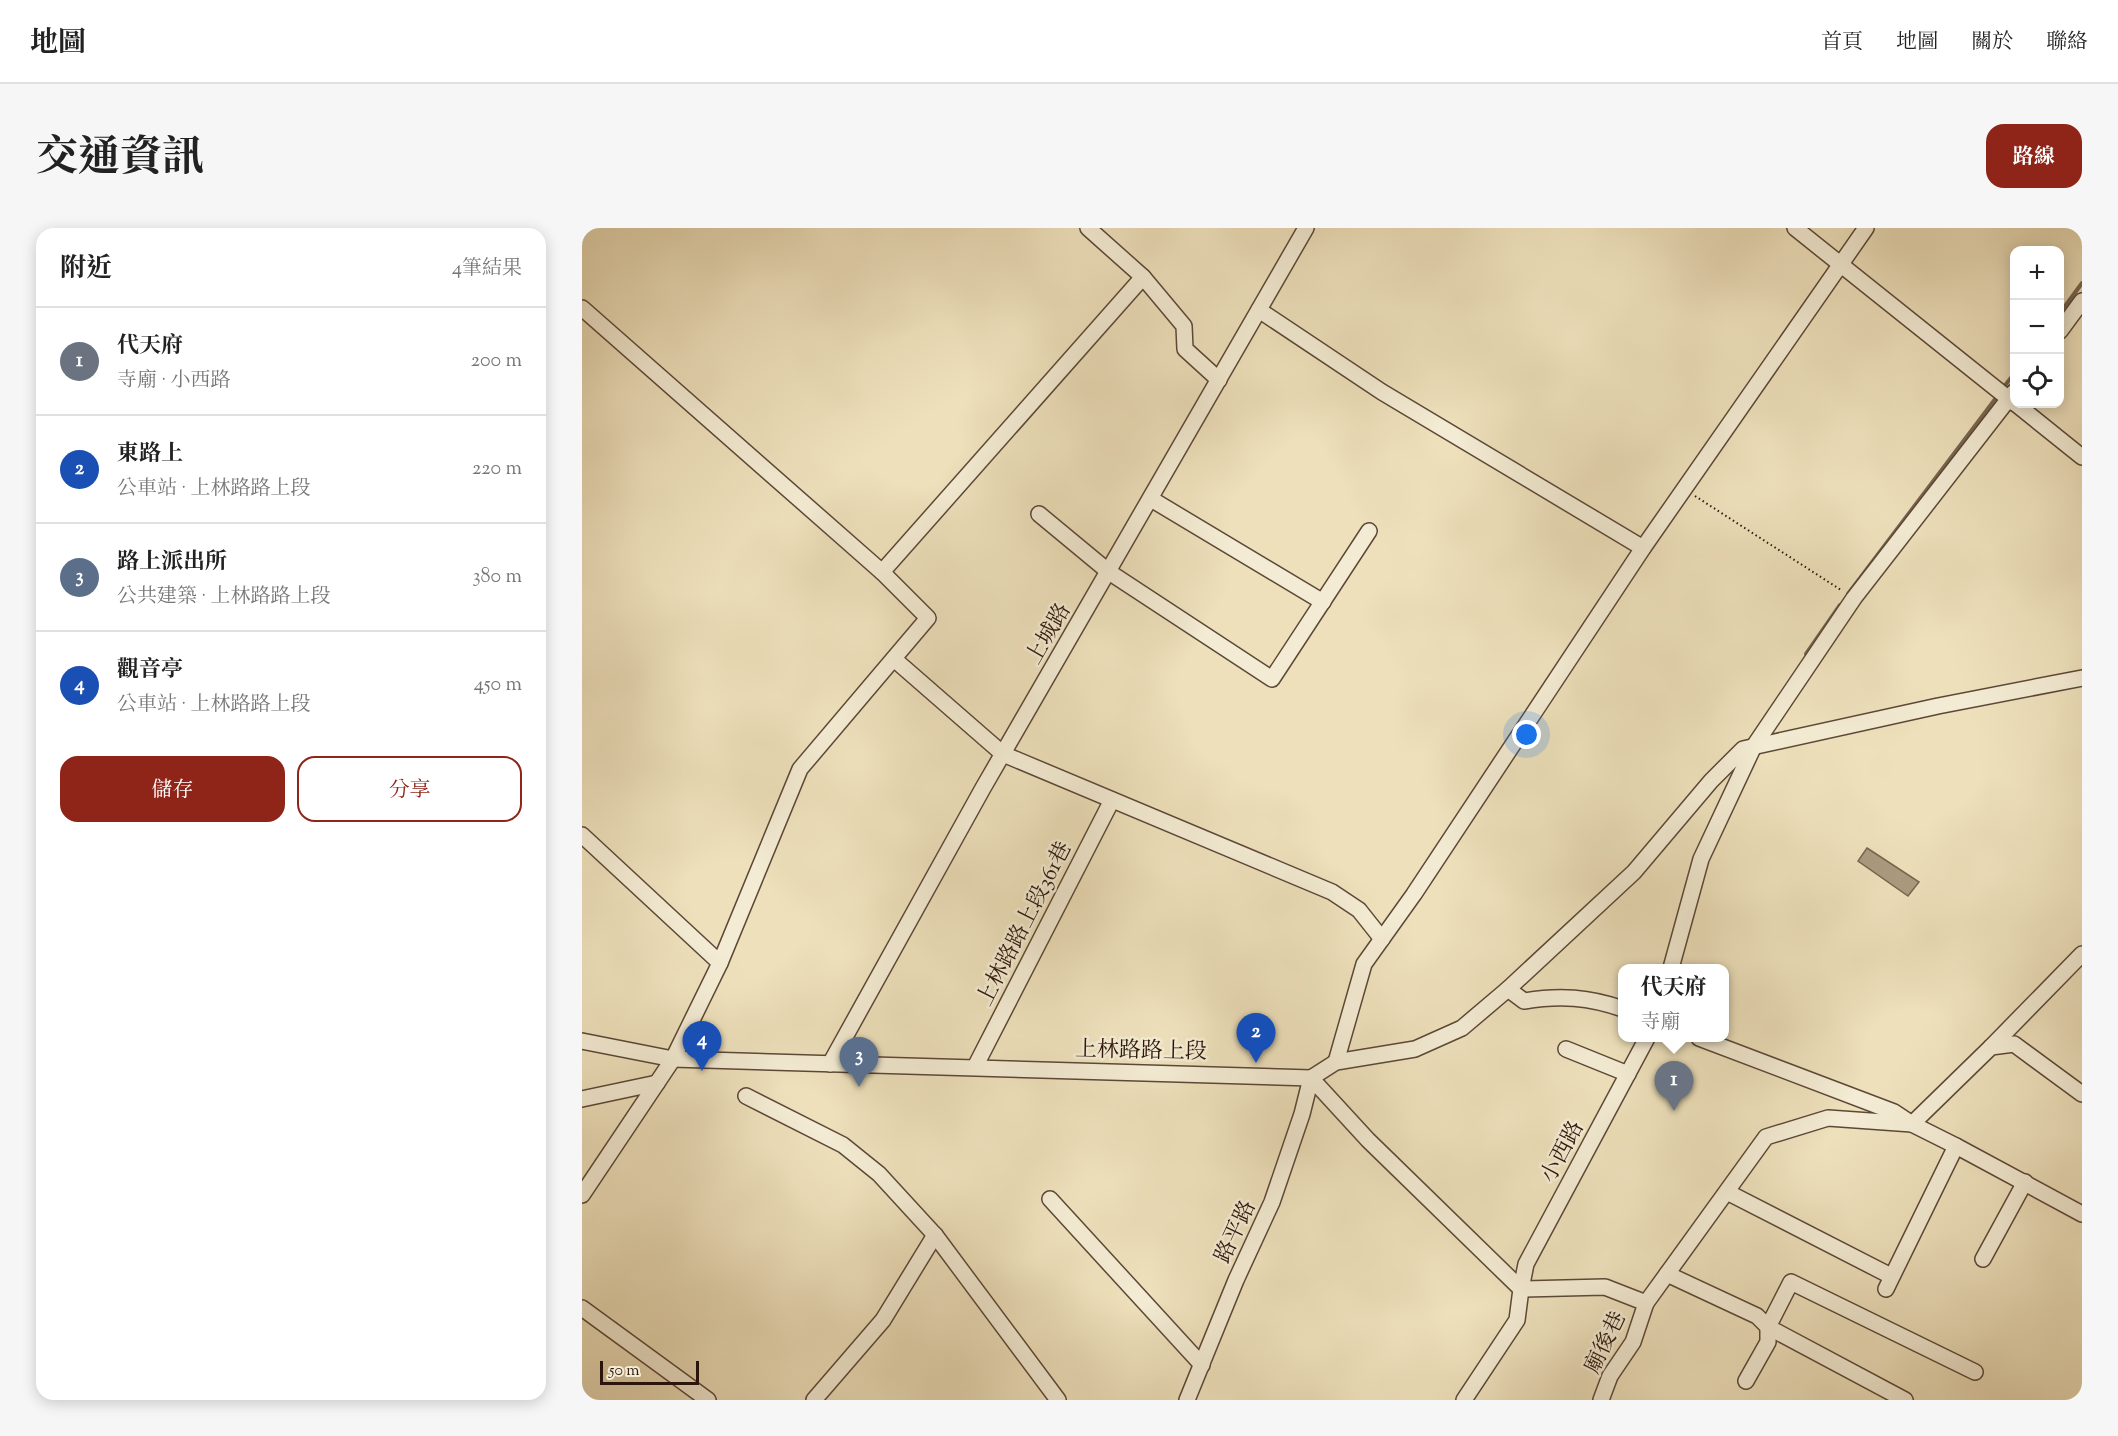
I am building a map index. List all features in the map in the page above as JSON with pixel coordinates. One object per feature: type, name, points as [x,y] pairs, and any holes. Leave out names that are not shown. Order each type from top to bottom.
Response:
[{"type":"street","points":[[1088,228],[1143,278],[1184,326],[1185,349],[1220,380]]},
{"type":"street","name":"上城路","points":[[830,1064],[1003,754],[1306,228]]},
{"type":"street","points":[[1795,228],[2010,396]]},
{"type":"street","points":[[1336,1062],[1364,964],[1643,548],[1866,228]]},
{"type":"street","points":[[882,572],[1143,278]]},
{"type":"street","points":[[2064,325],[2082,300]]},
{"type":"street","points":[[582,308],[882,572],[928,618],[800,769],[720,963],[673,1059],[582,1195]]},
{"type":"street","points":[[1259,310],[1382,392],[1643,548]]},
{"type":"street","points":[[1672,964],[1701,859],[1754,746],[1854,598],[2010,404]]},
{"type":"street","points":[[2025,408],[2082,457]]},
{"type":"street","points":[[1151,500],[1323,602]]},
{"type":"street","points":[[1039,514],[1109,572],[1272,679],[1369,531]]},
{"type":"street","points":[[894,659],[1003,754],[1332,892],[1359,910],[1382,939]]},
{"type":"street","points":[[1646,1303],[1605,1287],[1521,1289],[1368,1140],[1311,1078],[1336,1062],[1415,1049],[1462,1028],[1508,989],[1634,872],[1711,780],[1743,749],[1938,706],[2082,678]]},
{"type":"street","name":"上林路路上段361巷","points":[[975,1067],[1112,800]]},
{"type":"street","points":[[582,835],[720,963]]},
{"type":"street","points":[[1912,1124],[2082,954]]},
{"type":"street","points":[[1508,989],[1524,1001],[1554,996],[1600,1001],[1618,1007]]},
{"type":"street","name":"上林路路上段","points":[[582,1041],[673,1059],[1311,1078]]},
{"type":"street","name":"小西路","points":[[1521,1289],[1526,1263],[1645,1042]]},
{"type":"street","points":[[1710,1042],[1894,1112],[1912,1124],[2082,1214]]},
{"type":"street","points":[[1991,1047],[2014,1044],[2082,1095]]},
{"type":"street","points":[[1566,1050],[1628,1074]]},
{"type":"street","name":"路平路","points":[[1187,1400],[1236,1280],[1272,1202],[1302,1114],[1311,1078]]},
{"type":"street","points":[[582,1099],[657,1083]]},
{"type":"street","points":[[746,1096],[843,1145],[879,1174],[935,1235],[1058,1400]]},
{"type":"street","name":"廟後巷","points":[[1601,1400],[1610,1376],[1633,1342],[1646,1303],[1766,1137],[1828,1118],[1912,1124]]},
{"type":"street","points":[[1726,1192],[1887,1282],[1956,1146]]},
{"type":"street","points":[[1983,1259],[2025,1182]]},
{"type":"street","points":[[1050,1198],[1202,1365]]},
{"type":"street","points":[[814,1400],[883,1320],[935,1235]]},
{"type":"street","points":[[1667,1274],[1757,1316],[1768,1327],[1905,1400]]},
{"type":"street","points":[[1746,1381],[1768,1342],[1768,1327],[1791,1282],[1975,1372]]},
{"type":"street","points":[[1464,1400],[1517,1320],[1521,1289]]},
{"type":"street","points":[[582,1308],[708,1400]]},
{"type":"path","points":[[1684,489],[1854,598]]},
{"type":"shaded area","points":[[1867,848],[1919,882],[1908,896],[1858,861]]},
{"type":"waterway","points":[[2064,308],[2082,283]]},
{"type":"waterway","points":[[2003,388],[2010,379]]},
{"type":"waterway","points":[[1848,594],[1999,394]]},
{"type":"waterway","points":[[1806,654],[1840,605]]},
{"type":"place","name":"東路上","points":[[1256,1063]]},
{"type":"place","name":"觀音亭","points":[[702,1071]]},
{"type":"place","name":"路上派出所","points":[[859,1087]]},
{"type":"place","name":"代天府","points":[[1674,1111]]}]
